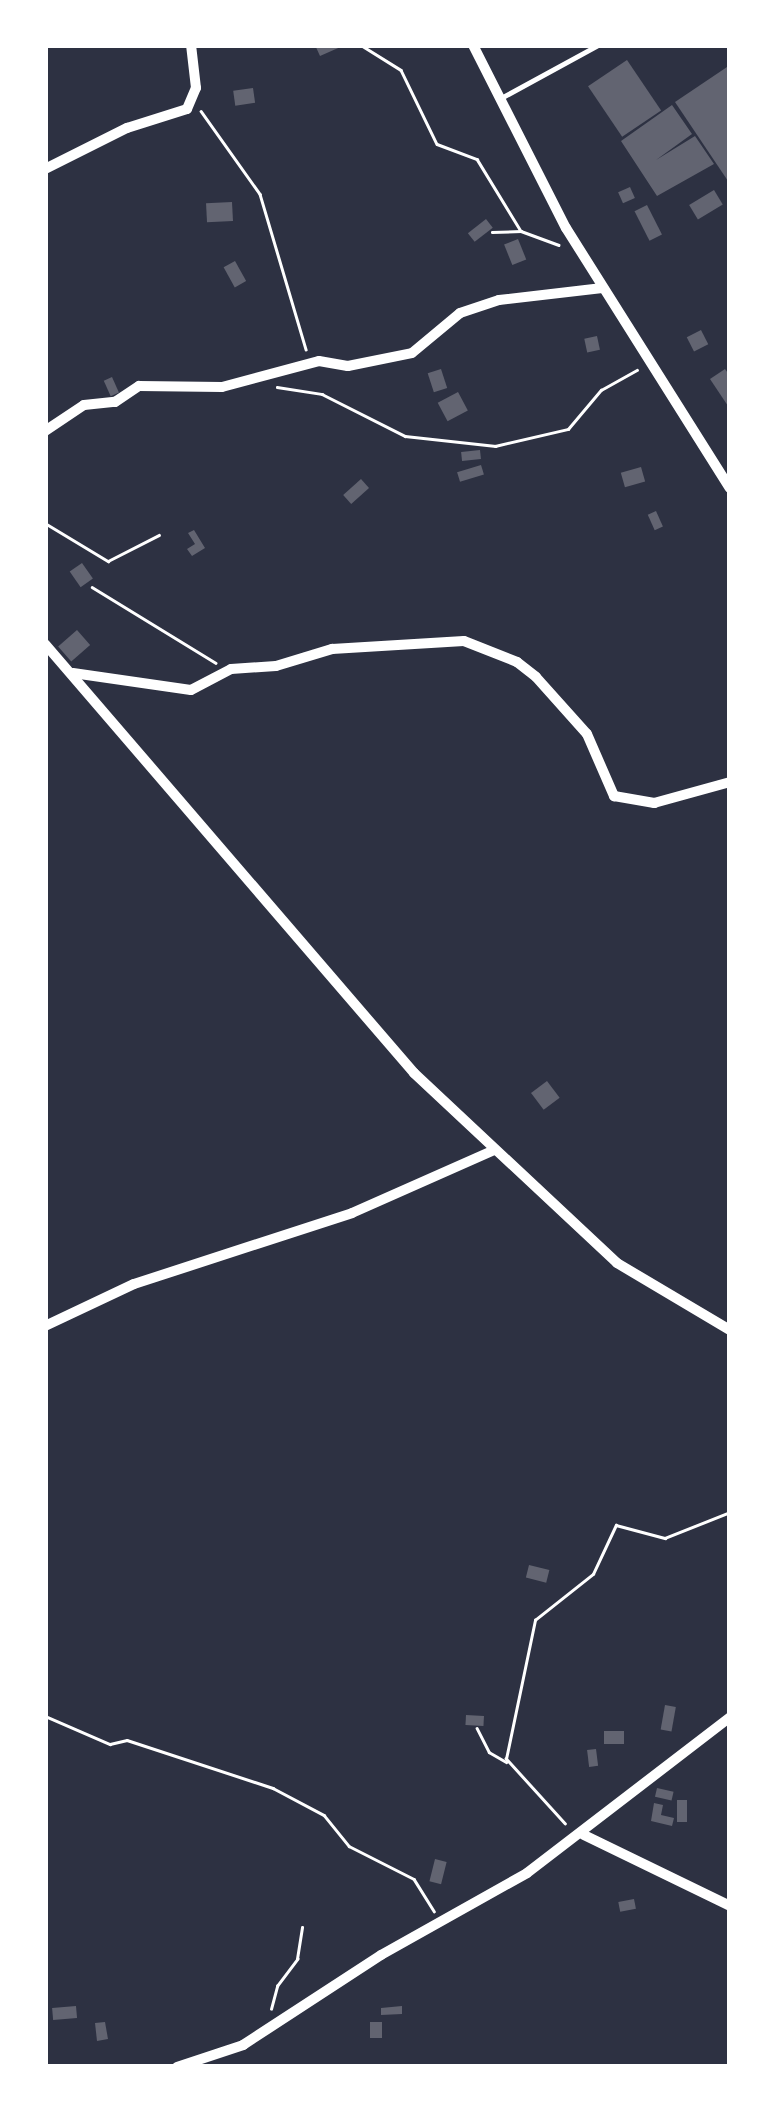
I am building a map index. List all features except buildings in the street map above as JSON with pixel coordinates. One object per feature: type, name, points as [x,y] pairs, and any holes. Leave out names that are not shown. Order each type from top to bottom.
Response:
[{"type":"street","points":[[45,169],[126,128],[182,112],[196,95],[191,45]]},
{"type":"street","points":[[473,45],[575,244],[730,488]]},
{"type":"street","points":[[45,431],[84,405],[115,402],[139,386],[222,387],[311,363],[348,366],[412,353],[460,313],[512,298],[602,288]]},
{"type":"street","points":[[70,672],[191,690],[232,669],[276,666],[346,647],[464,641],[517,662],[536,677],[587,734],[614,796],[654,803],[730,782]]},
{"type":"street","points":[[45,644],[395,1053],[617,1262],[730,1330]]},
{"type":"street","points":[[45,1326],[122,1288],[352,1213],[494,1150]]},
{"type":"street","points":[[177,2067],[269,2030],[584,1835],[730,1717]]},
{"type":"street","points":[[584,1835],[730,1906]]},
{"type":"lane","points":[[500,98],[598,45]]},
{"type":"path","points":[[361,45],[402,70],[437,144],[477,159],[521,231],[540,242],[575,244]]},
{"type":"path","points":[[196,95],[206,127],[260,194],[269,242],[284,268],[311,363]]},
{"type":"path","points":[[492,232],[521,231]]},
{"type":"path","points":[[270,386],[322,394],[404,436],[495,446],[568,429],[601,390],[648,364]]},
{"type":"path","points":[[45,523],[108,560],[159,534]]},
{"type":"path","points":[[92,587],[232,669]]},
{"type":"path","points":[[508,1762],[532,1626],[592,1574],[616,1525],[666,1538],[730,1512]]},
{"type":"path","points":[[45,1716],[110,1744],[127,1740],[273,1788],[324,1815],[340,1840],[414,1879],[426,1904],[448,1916]]},
{"type":"path","points":[[477,1728],[489,1752],[508,1762],[584,1835]]},
{"type":"path","points":[[269,2030],[273,1995],[298,1960],[302,1928]]}]
